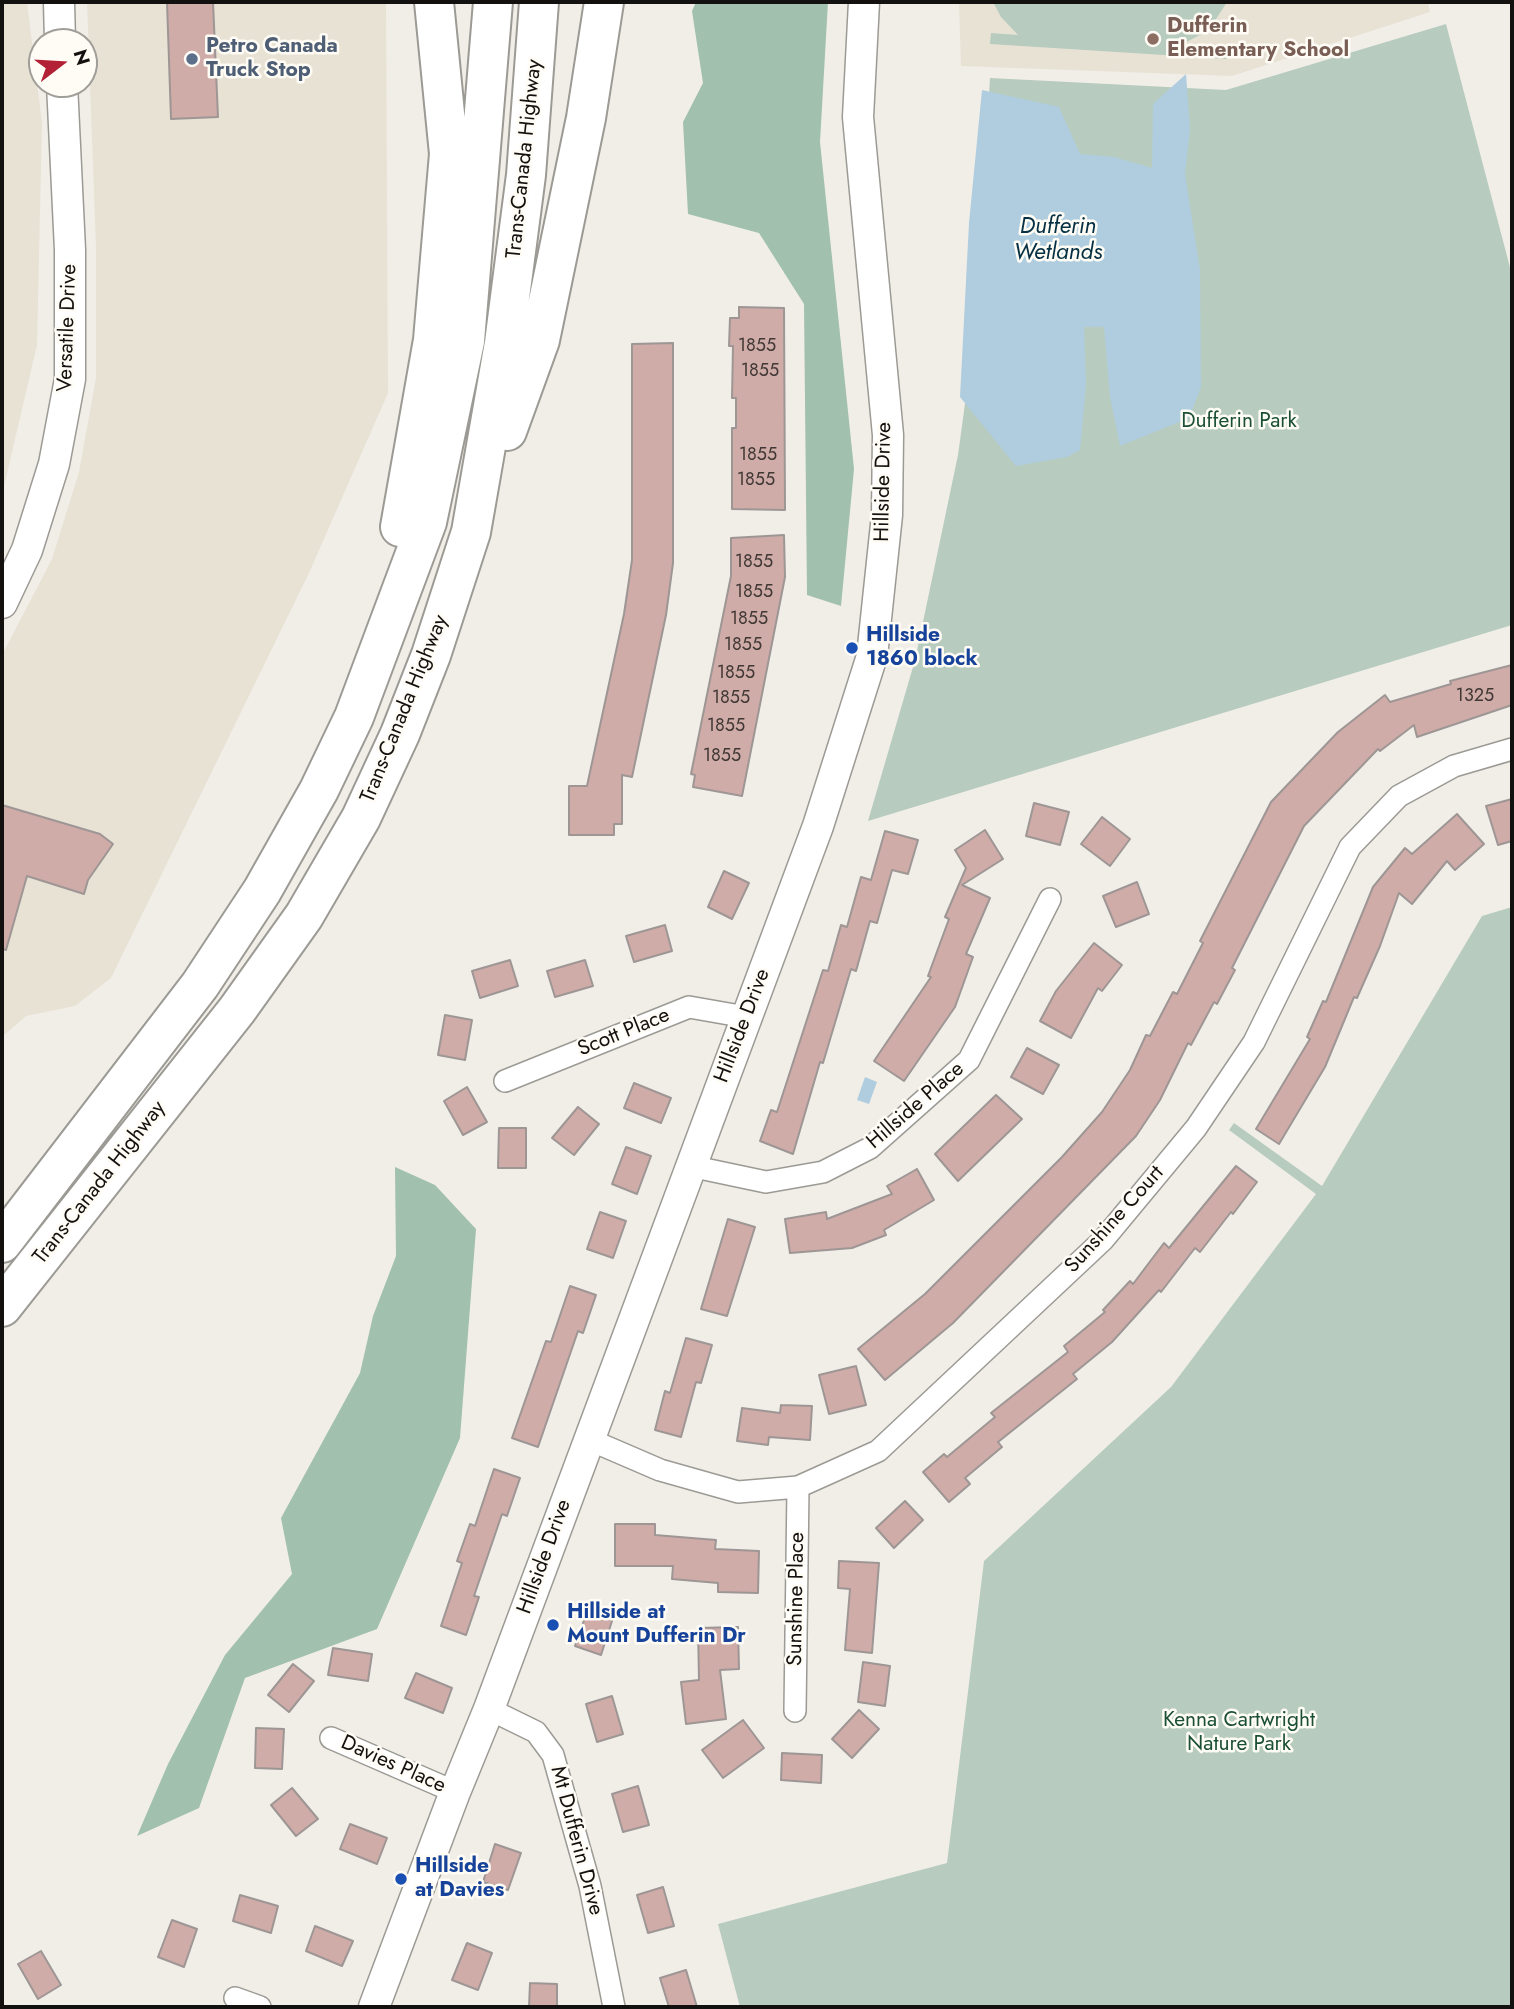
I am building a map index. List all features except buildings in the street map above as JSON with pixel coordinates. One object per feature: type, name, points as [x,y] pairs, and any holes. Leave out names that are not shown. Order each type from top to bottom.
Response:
[{"type":"highway","points":[[377,659],[433,340],[449,154],[434,2]]},
{"type":"highway","name":"Trans-Canada Highway","points":[[2,1243],[200,985],[262,891],[319,790],[354,717],[377,659],[427,522],[465,341],[493,2]]},
{"type":"highway","name":"Trans-Canada Highway","points":[[2,1307],[237,1010],[304,916],[361,818],[400,734],[431,655],[471,532],[504,343],[523,201],[539,2]]},
{"type":"highway","points":[[471,532],[540,340],[584,132],[604,2]]},
{"type":"street","points":[[59,2],[60,28]]},
{"type":"street","name":"Hillside Drive","points":[[374,2007],[489,1709],[818,826],[872,656],[887,515],[888,435],[858,117],[864,2]]},
{"type":"street","name":"Versatile Drive","points":[[2,603],[27,550],[54,464],[70,379],[70,250],[63,98]]},
{"type":"street","name":"Sunshine Court","points":[[588,1439],[699,1483],[738,1492],[798,1487],[878,1451],[1103,1240],[1196,1128],[1254,1042],[1350,847],[1399,796],[1454,766],[1512,749]]},
{"type":"street","name":"Hillside Place","points":[[690,1166],[766,1182],[823,1172],[870,1148],[969,1059],[1050,899]]},
{"type":"street","name":"Scott Place","points":[[505,1081],[689,1007],[746,1017]]},
{"type":"street","name":"Sunshine Place","points":[[795,1711],[798,1487]]},
{"type":"street","name":"Mt Dufferin Drive","points":[[489,1709],[536,1732],[553,1755],[590,1886],[614,2007]]},
{"type":"street","name":"Davies Place","points":[[331,1738],[455,1792]]},
{"type":"street","points":[[235,1998],[260,2007]]},
{"type":"shaded area","points":[[2,2],[27,2],[30,28],[28,28],[28,98],[39,98],[42,123],[37,345],[2,495]]},
{"type":"shaded area","points":[[87,2],[386,2],[388,393],[309,573],[111,978],[75,1006],[26,1016],[2,1037],[2,655],[52,559],[79,472],[96,378],[96,248],[91,98],[98,98],[98,28],[88,28]]},
{"type":"shaded area","name":"Dufferin Elementary School","points":[[959,2],[1428,2],[1430,12],[1232,76],[961,66]]},
{"type":"green space","points":[[696,2],[828,2],[820,142],[854,469],[841,606],[807,595],[804,304],[759,233],[688,214],[683,122],[703,83],[692,11]]},
{"type":"green space","points":[[993,2],[1227,2],[1209,30],[1181,45],[1228,48],[1227,59],[990,44],[991,33],[1018,35],[1001,17]]},
{"type":"green space","name":"Dufferin Park","points":[[1446,24],[1512,275],[1512,625],[868,821],[915,660],[958,455],[975,330],[990,78],[1226,90]]},
{"type":"green space","name":"Kenna Cartwright Nature Park","points":[[1512,907],[1512,2007],[740,2007],[718,1924],[947,1863],[984,1561],[1171,1387],[1316,1194],[1229,1130],[1234,1123],[1322,1186],[1482,916]]},
{"type":"green space","points":[[395,1167],[435,1185],[476,1229],[460,1438],[377,1629],[245,1678],[199,1808],[137,1836],[168,1764],[225,1655],[292,1574],[281,1518],[360,1373],[373,1316],[396,1256]]},
{"type":"water","name":"Dufferin Wetlands","points":[[1186,74],[1190,129],[1185,174],[1200,270],[1201,387],[1189,418],[1120,446],[1110,397],[1104,327],[1084,327],[1086,384],[1080,450],[1067,457],[1016,466],[960,397],[969,223],[982,90],[1059,107],[1080,154],[1114,157],[1152,168],[1153,104]]},
{"type":"water","points":[[865,1077],[877,1082],[869,1104],[857,1100]]},
{"type":"place","name":"Dufferin Elementary School","points":[[1153,39]]},
{"type":"place","name":"Petro Canada Truck Stop","points":[[192,59]]},
{"type":"place","name":"Hillside 1860 block","points":[[852,648]]},
{"type":"place","name":"Hillside at Mount Dufferin Dr","points":[[553,1625]]},
{"type":"place","name":"Hillside at Davies","points":[[401,1879]]}]
